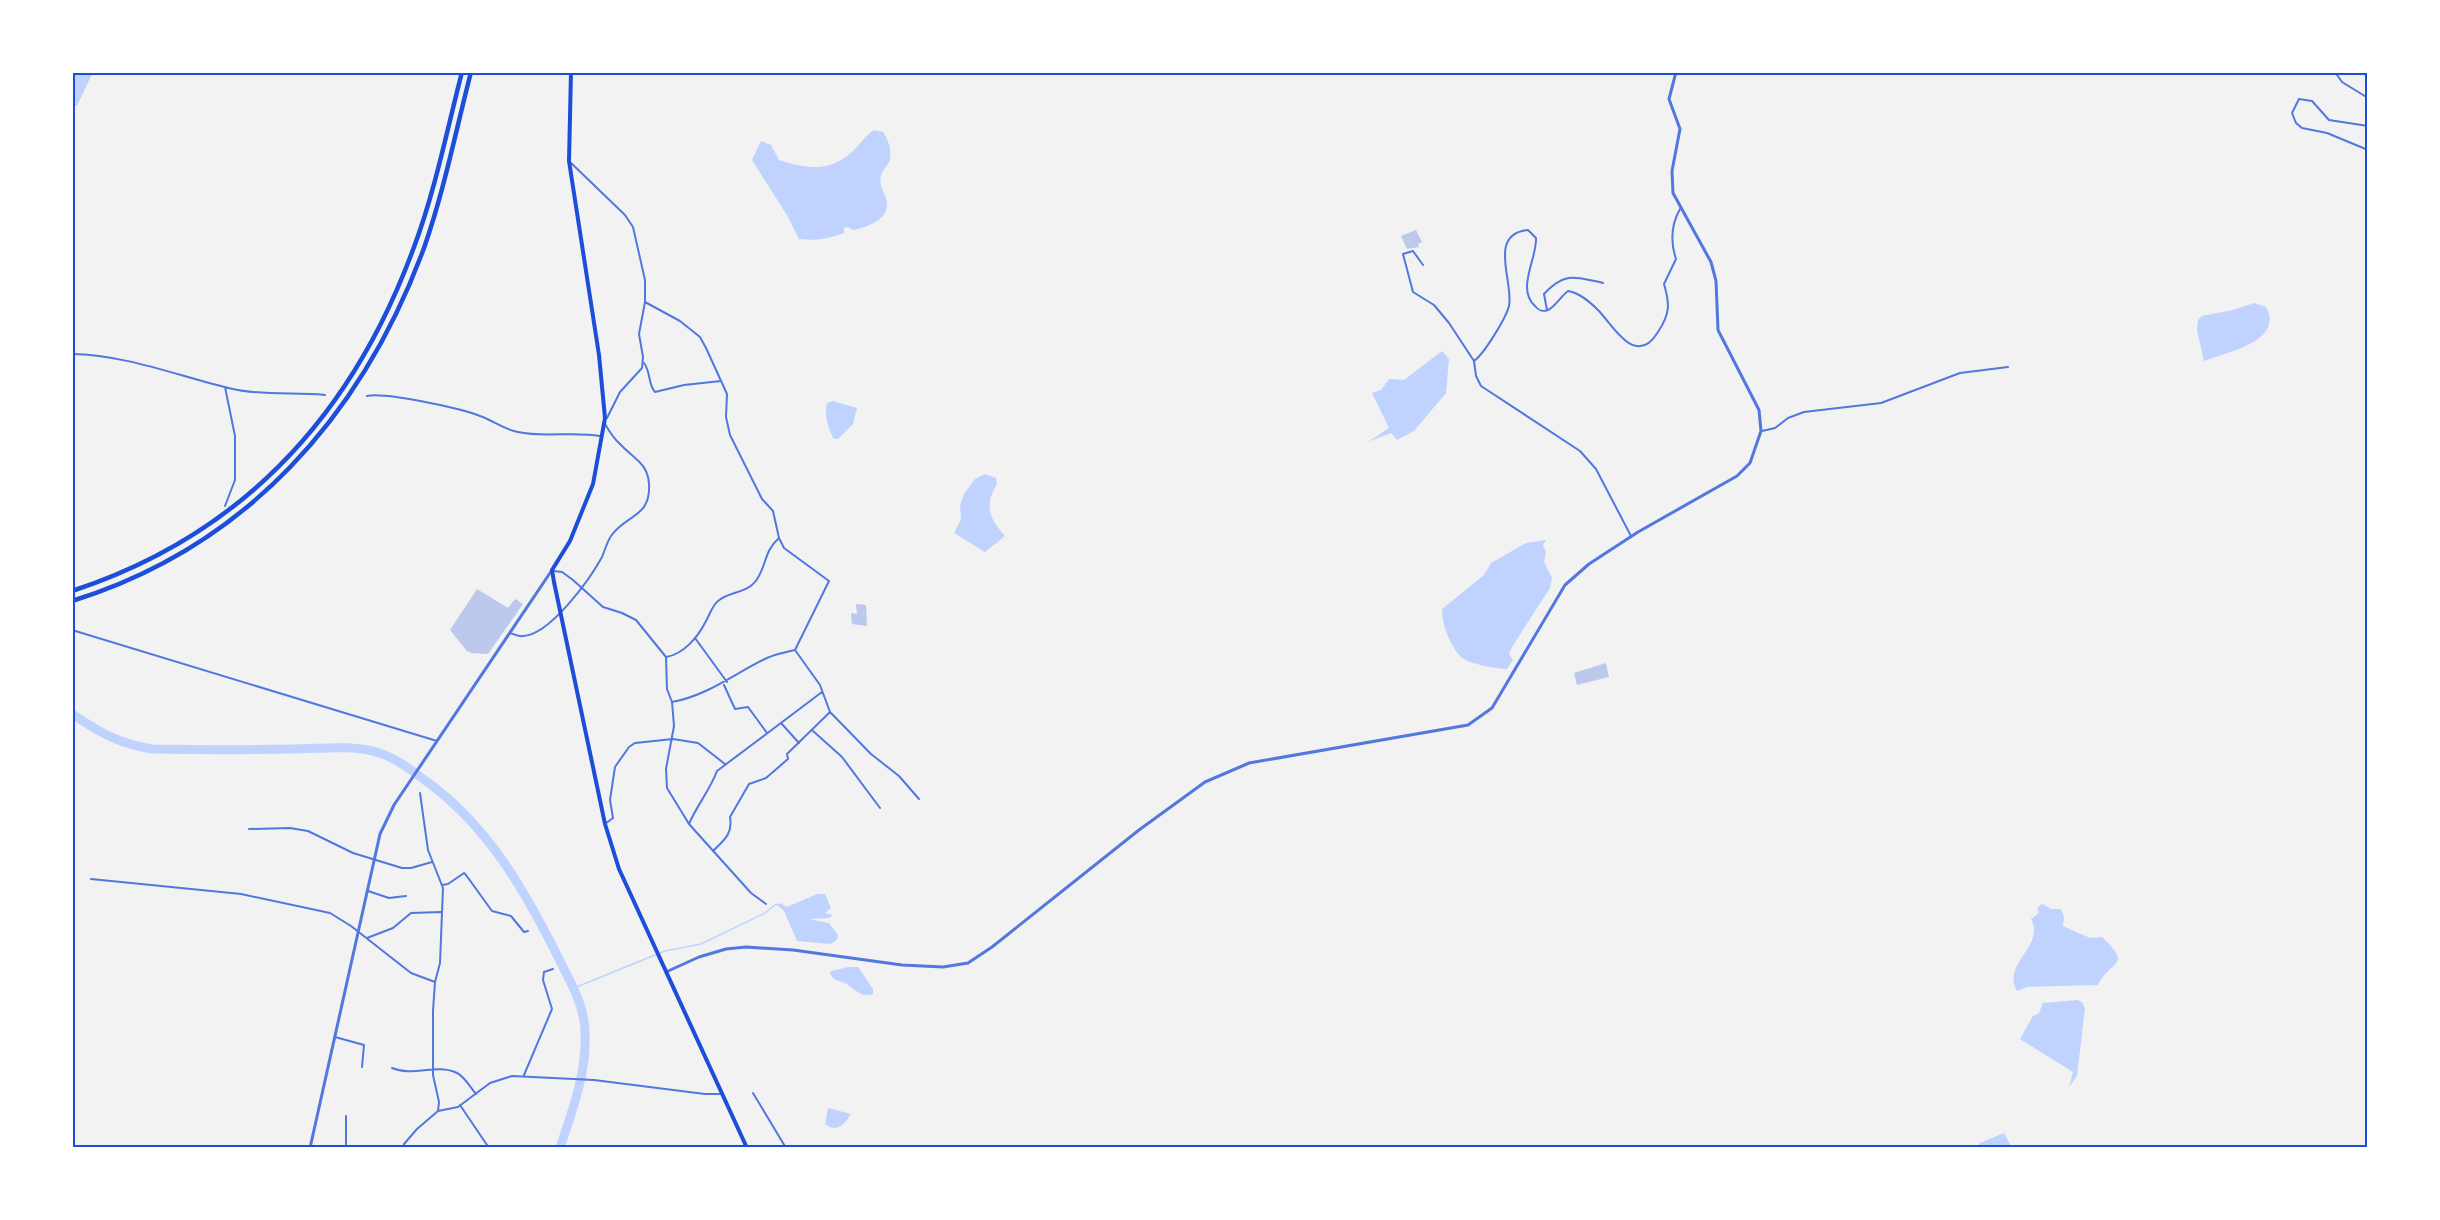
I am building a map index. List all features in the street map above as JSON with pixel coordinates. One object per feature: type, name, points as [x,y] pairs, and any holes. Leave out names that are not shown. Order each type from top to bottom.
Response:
[{"type":"highway","points":[[72,591],[112,577],[159,555],[214,522],[265,481],[330,406],[371,342],[403,276],[426,209],[462,72]]},
{"type":"highway","points":[[72,601],[116,586],[164,564],[220,530],[272,488],[331,420],[378,347],[411,281],[438,202],[471,72]]},
{"type":"main road","points":[[571,72],[569,161],[599,355],[605,424],[598,465],[587,503],[570,541],[552,570],[605,824],[619,869],[747,1148]]},
{"type":"street","points":[[666,972],[699,957],[726,949],[746,947],[783,949],[902,965],[942,967],[968,963],[992,947],[1139,830],[1205,782],[1249,763],[1468,725],[1492,708],[1565,585],[1588,564],[1631,536],[1737,476],[1749,463],[1761,431],[1759,410],[1718,330],[1716,281],[1711,262],[1704,245],[1680,209],[1673,193],[1672,171],[1680,129],[1669,99],[1676,72]]},
{"type":"street","points":[[2335,72],[2342,82],[2368,98]]},
{"type":"street","points":[[2368,126],[2329,120],[2312,101],[2299,99],[2292,113],[2296,123],[2302,128],[2327,133],[2368,150]]},
{"type":"street","points":[[569,161],[625,215],[633,227],[645,280],[645,302],[639,334],[643,362],[640,372],[620,392],[605,418]]},
{"type":"street","points":[[1474,361],[1485,350],[1509,307],[1510,294],[1504,251],[1510,238],[1519,231],[1528,230],[1536,238],[1527,288],[1530,301],[1535,307],[1542,311],[1547,310],[1568,291],[1577,293],[1598,310],[1625,342],[1639,346],[1651,341],[1661,327],[1670,303],[1664,284],[1676,259],[1671,244],[1674,219],[1680,209]]},
{"type":"street","points":[[1423,265],[1413,251],[1403,254],[1413,292],[1434,305],[1449,323],[1474,361],[1476,375],[1487,391],[1580,451],[1596,469],[1631,536]]},
{"type":"street","points":[[1547,310],[1544,294],[1561,280],[1571,276],[1603,283]]},
{"type":"street","points":[[645,302],[680,321],[699,337],[727,394],[726,417],[730,435],[762,499],[773,511],[779,538],[784,548],[829,581],[795,650],[768,657],[725,682],[688,699],[672,702]]},
{"type":"street","points":[[72,354],[105,356],[243,391],[325,394]]},
{"type":"street","points":[[643,362],[655,392],[684,385],[721,381]]},
{"type":"street","points":[[1761,431],[1776,428],[1788,418],[1804,412],[1881,403],[1960,374],[2008,367]]},
{"type":"street","points":[[225,387],[235,436],[235,480],[225,506]]},
{"type":"street","points":[[367,396],[373,394],[477,414],[521,433],[603,437]]},
{"type":"street","points":[[510,633],[523,637],[535,633],[560,612],[582,588],[611,536],[640,513],[646,504],[649,492],[645,466],[621,446],[605,424]]},
{"type":"street","points":[[666,657],[677,654],[695,638],[717,602],[727,594],[748,589],[756,581],[768,549],[779,538]]},
{"type":"street","points":[[310,1148],[380,834],[388,816],[552,570],[562,572],[603,608],[636,620],[666,657],[667,689],[672,702],[673,739],[665,778],[667,788],[689,824],[751,893],[766,904]]},
{"type":"street","points":[[72,630],[437,741]]},
{"type":"street","points":[[695,638],[725,682],[735,709],[748,707],[767,733]]},
{"type":"street","points":[[795,650],[820,685],[830,712],[871,754],[899,776],[919,799]]},
{"type":"street","points":[[689,824],[698,802],[710,789],[717,771],[823,692]]},
{"type":"street","points":[[713,851],[730,833],[732,829],[730,817],[749,784],[766,778],[788,759],[787,754],[830,712]]},
{"type":"street","points":[[781,723],[800,743]]},
{"type":"street","points":[[813,731],[842,757],[880,808]]},
{"type":"street","points":[[605,824],[613,819],[610,800],[615,766],[629,747],[638,741],[673,739],[698,743],[725,764]]},
{"type":"street","points":[[420,793],[428,850],[442,885],[440,963],[435,982],[433,1070],[439,1102],[438,1111]]},
{"type":"street","points":[[249,829],[290,828],[308,831],[340,848],[374,860],[411,868],[432,862]]},
{"type":"street","points":[[442,885],[448,884],[464,873],[492,911],[510,916],[524,932],[528,931]]},
{"type":"street","points":[[91,879],[268,898],[330,913],[358,931],[411,973],[435,982]]},
{"type":"street","points":[[367,891],[389,898],[406,896]]},
{"type":"street","points":[[367,939],[393,928],[411,913],[441,912]]},
{"type":"street","points":[[524,1075],[537,1040],[550,1018],[552,1009],[543,980],[544,972],[552,969]]},
{"type":"street","points":[[335,1037],[364,1045],[362,1067]]},
{"type":"street","points":[[392,1068],[402,1072],[433,1070],[458,1074],[476,1094]]},
{"type":"street","points":[[404,1148],[404,1144],[417,1129],[438,1111],[460,1106],[490,1083],[503,1078],[524,1075],[594,1080],[705,1094],[722,1094]]},
{"type":"street","points":[[753,1093],[786,1148]]},
{"type":"street","points":[[460,1106],[489,1148]]},
{"type":"street","points":[[346,1116],[346,1148]]},
{"type":"street","points":[[72,1147],[85,1148]]},
{"type":"water","points":[[72,72],[93,72],[77,106],[72,104]]},
{"type":"water","points":[[874,130],[883,132],[890,152],[889,161],[880,180],[887,203],[884,214],[870,225],[853,230],[848,227],[844,228],[844,233],[833,237],[816,240],[799,239],[752,160],[761,141],[771,145],[779,160],[818,167],[836,163],[854,150]]},
{"type":"water","points":[[2254,303],[2266,307],[2270,319],[2267,329],[2250,344],[2204,361],[2197,330],[2198,320],[2202,316]]},
{"type":"water","points":[[1442,351],[1449,359],[1446,393],[1414,431],[1397,440],[1391,433],[1368,442],[1389,428],[1372,393],[1381,390],[1389,379],[1404,380]]},
{"type":"water","points":[[833,401],[857,408],[853,424],[838,439],[834,439],[826,417],[827,403]]},
{"type":"water","points":[[985,474],[996,478],[997,484],[991,499],[990,512],[1005,536],[985,552],[954,533],[961,519],[960,505],[964,494],[975,479]]},
{"type":"water","points":[[1546,540],[1543,545],[1546,552],[1544,562],[1552,578],[1550,588],[1512,647],[1509,654],[1513,660],[1507,669],[1465,660],[1447,634],[1442,609],[1484,575],[1491,563],[1526,543]]},
{"type":"water","points":[[817,894],[825,894],[831,908],[825,913],[833,915],[829,918],[809,919],[829,923],[838,935],[837,940],[831,944],[797,941],[784,911],[778,906],[780,903],[787,907]]},
{"type":"water","points":[[2042,904],[2051,909],[2061,909],[2064,917],[2063,926],[2090,938],[2102,937],[2116,954],[2118,959],[2098,985],[2027,987],[2017,991],[2014,981],[2015,972],[2033,938],[2034,929],[2031,919],[2039,913],[2037,908]]},
{"type":"water","points":[[858,967],[873,989],[873,994],[862,994],[847,984],[835,980],[830,974],[831,971]]},
{"type":"water","points":[[2077,1000],[2082,1002],[2085,1008],[2077,1076],[2069,1087],[2073,1072],[2020,1039],[2033,1016],[2039,1013],[2043,1003]]},
{"type":"water","points":[[828,1108],[851,1114],[837,1128],[829,1127],[825,1124]]},
{"type":"water","points":[[2004,1133],[2012,1148],[1975,1148],[1980,1143]]},
{"type":"building","points":[[1416,230],[1422,242],[1418,244],[1419,247],[1407,249],[1401,236]]},
{"type":"building","points":[[477,589],[508,608],[515,599],[523,604],[488,654],[467,651],[450,630]]},
{"type":"building","points":[[856,604],[866,605],[867,626],[852,624],[851,613],[857,614]]},
{"type":"building","points":[[1606,663],[1609,677],[1577,685],[1574,673]]},
{"type":"waterway","points":[[72,714],[110,736],[129,744],[152,749],[336,748],[369,750],[397,761],[448,799],[486,839],[518,883],[580,1003],[584,1023],[584,1063],[578,1092],[560,1148]]},
{"type":"waterway","points":[[574,988],[665,951],[701,944],[765,913],[776,904],[780,906]]}]
